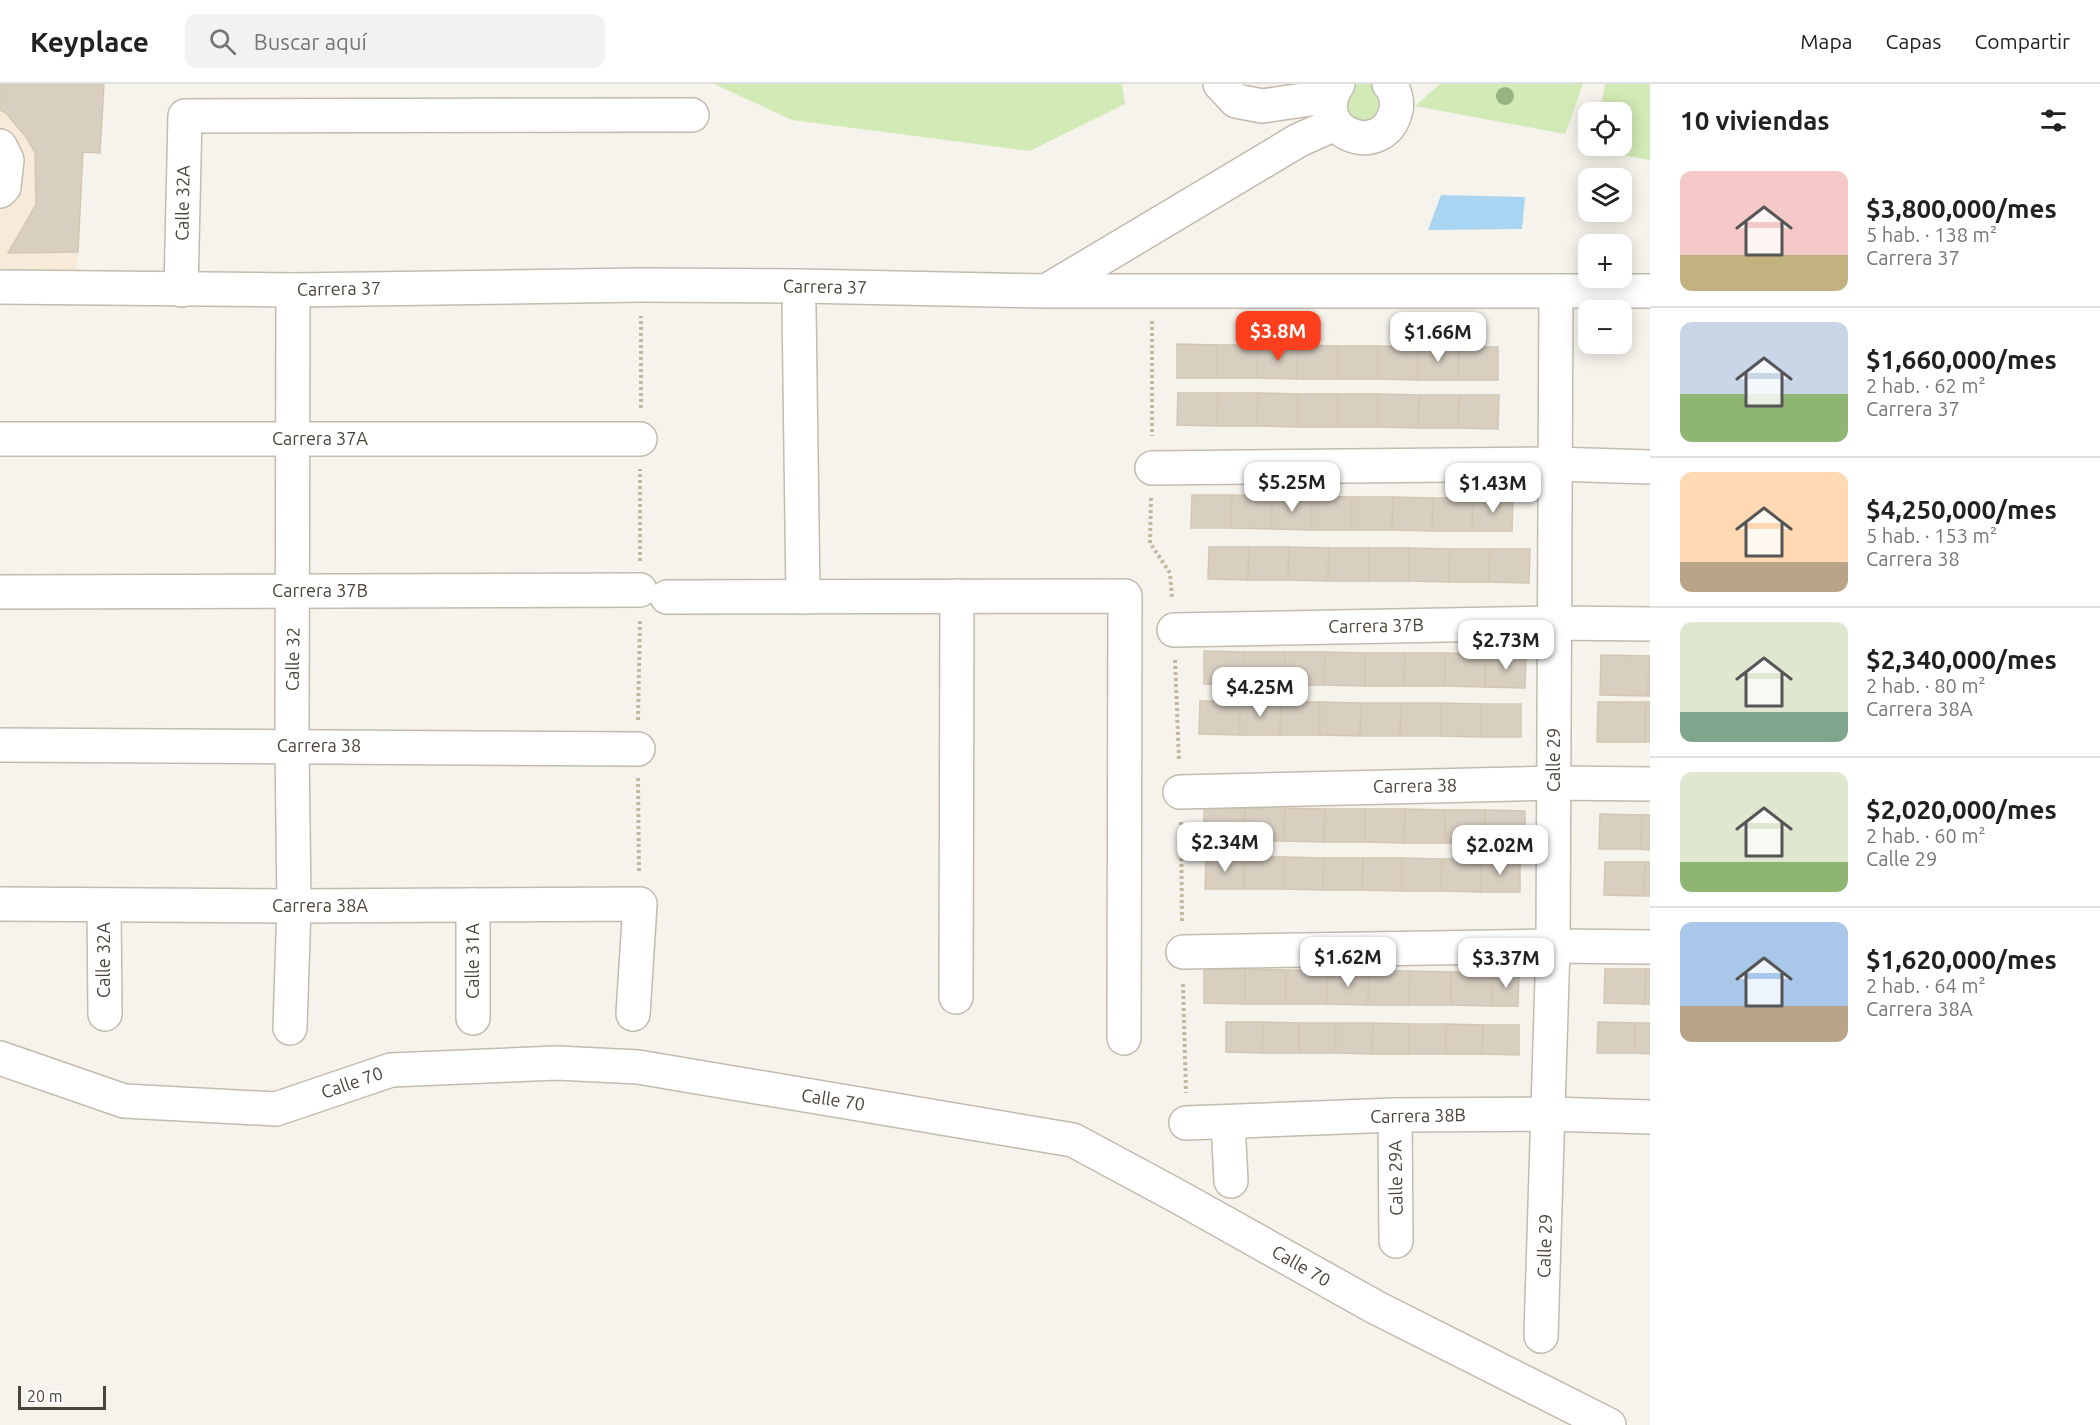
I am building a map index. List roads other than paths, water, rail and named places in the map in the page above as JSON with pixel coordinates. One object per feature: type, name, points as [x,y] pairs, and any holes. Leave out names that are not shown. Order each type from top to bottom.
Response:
[{"type":"street","points":[[1220,84],[1236,101],[1262,106],[1335,102]]},
{"type":"street","points":[[1335,102],[1348,135],[1365,139],[1382,133],[1394,121],[1397,104],[1393,85]]},
{"type":"street","points":[[1046,291],[1299,140],[1335,102]]},
{"type":"street","name":"Calle 32A","points":[[181,290],[185,116],[692,115]]},
{"type":"street","points":[[0,146],[7,160],[4,187],[0,191]]},
{"type":"street","name":"Carrera 37","points":[[0,287],[293,290],[687,285],[1046,291],[1650,291]]},
{"type":"street","name":"Calle 32","points":[[290,1028],[294,906],[293,290]]},
{"type":"street","name":"Calle 29","points":[[1541,1336],[1553,945],[1556,291]]},
{"type":"street","points":[[799,307],[803,597]]},
{"type":"street","name":"Carrera 37A","points":[[0,439],[640,439]]},
{"type":"street","points":[[1152,468],[1555,464],[1650,467]]},
{"type":"street","name":"Carrera 37B","points":[[0,592],[294,591],[803,597],[1125,596],[1124,1038]]},
{"type":"street","points":[[956,997],[957,596]]},
{"type":"street","name":"Carrera 37B","points":[[1174,630],[1554,622],[1650,624]]},
{"type":"street","name":"Carrera 38","points":[[0,745],[638,748]]},
{"type":"street","name":"Carrera 38","points":[[1180,792],[1554,783],[1650,784]]},
{"type":"street","name":"Carrera 38A","points":[[0,904],[294,906],[640,904],[633,1014]]},
{"type":"street","name":"Calle 32A","points":[[104,905],[105,1014]]},
{"type":"street","name":"Calle 31A","points":[[473,905],[473,1018]]},
{"type":"street","points":[[1183,952],[1553,945],[1650,947]]},
{"type":"street","name":"Calle 70","points":[[0,1058],[124,1101],[276,1109],[391,1070],[558,1063],[638,1067],[1073,1140],[1178,1196],[1375,1307],[1609,1425]]},
{"type":"street","name":"Carrera 38B","points":[[1186,1123],[1395,1115],[1650,1116]]},
{"type":"street","name":"Calle 29A","points":[[1395,1115],[1396,1241]]},
{"type":"street","points":[[1228,1122],[1231,1181]]},
{"type":"water","points":[[1441,195],[1525,197],[1522,229],[1428,230]]}]
